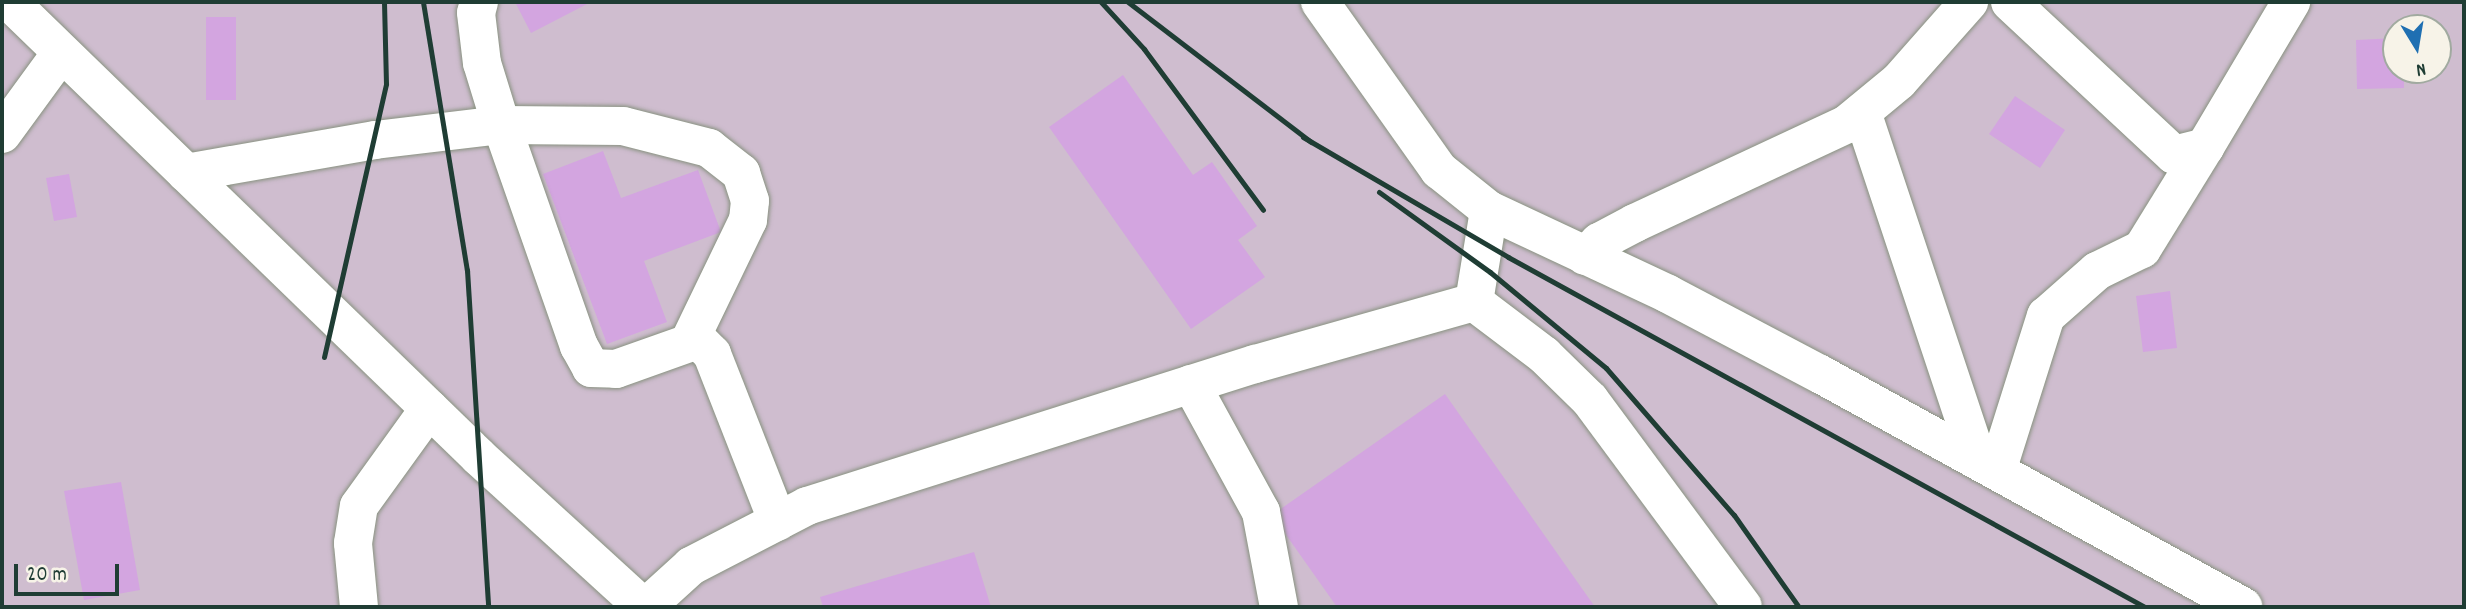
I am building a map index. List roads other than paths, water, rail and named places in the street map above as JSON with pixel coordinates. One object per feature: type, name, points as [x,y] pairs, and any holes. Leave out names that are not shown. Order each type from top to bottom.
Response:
[{"type":"street","points":[[10,2],[429,409],[644,607],[691,566],[807,506],[915,469],[1191,384],[1474,302]]},
{"type":"street","points":[[479,2],[482,63],[501,125],[579,346],[591,368],[616,369],[698,340],[712,354],[778,522]]},
{"type":"street","points":[[1320,2],[1439,170],[1489,210],[1668,294],[1988,465],[2243,607]]},
{"type":"street","points":[[1585,256],[1623,229],[1828,136],[1899,82],[1969,2]]},
{"type":"street","points":[[2010,2],[2174,155],[2205,147]]},
{"type":"street","points":[[1988,465],[2046,316],[2097,271],[2142,249],[2291,2]]},
{"type":"street","points":[[2,134],[61,53]]},
{"type":"street","points":[[1861,112],[1988,465]]},
{"type":"street","points":[[186,173],[375,140],[501,125],[623,126],[709,148],[741,173],[750,201],[748,220],[689,342]]},
{"type":"street","points":[[1474,302],[1489,210]]},
{"type":"street","points":[[1474,302],[1544,355],[1590,400],[1742,607]]},
{"type":"street","points":[[1191,384],[1261,512],[1279,607]]},
{"type":"street","points":[[359,607],[352,543],[359,506],[429,409]]},
{"type":"railway","points":[[324,357],[386,84],[384,2]]},
{"type":"railway","points":[[423,2],[467,270],[488,607]]},
{"type":"railway","points":[[1101,2],[1144,49],[1263,210]]},
{"type":"railway","points":[[1128,2],[1311,142]]},
{"type":"railway","points":[[1303,137],[1508,257],[2145,607]]},
{"type":"railway","points":[[1379,192],[1490,272],[1606,368],[1734,515],[1799,607]]}]
